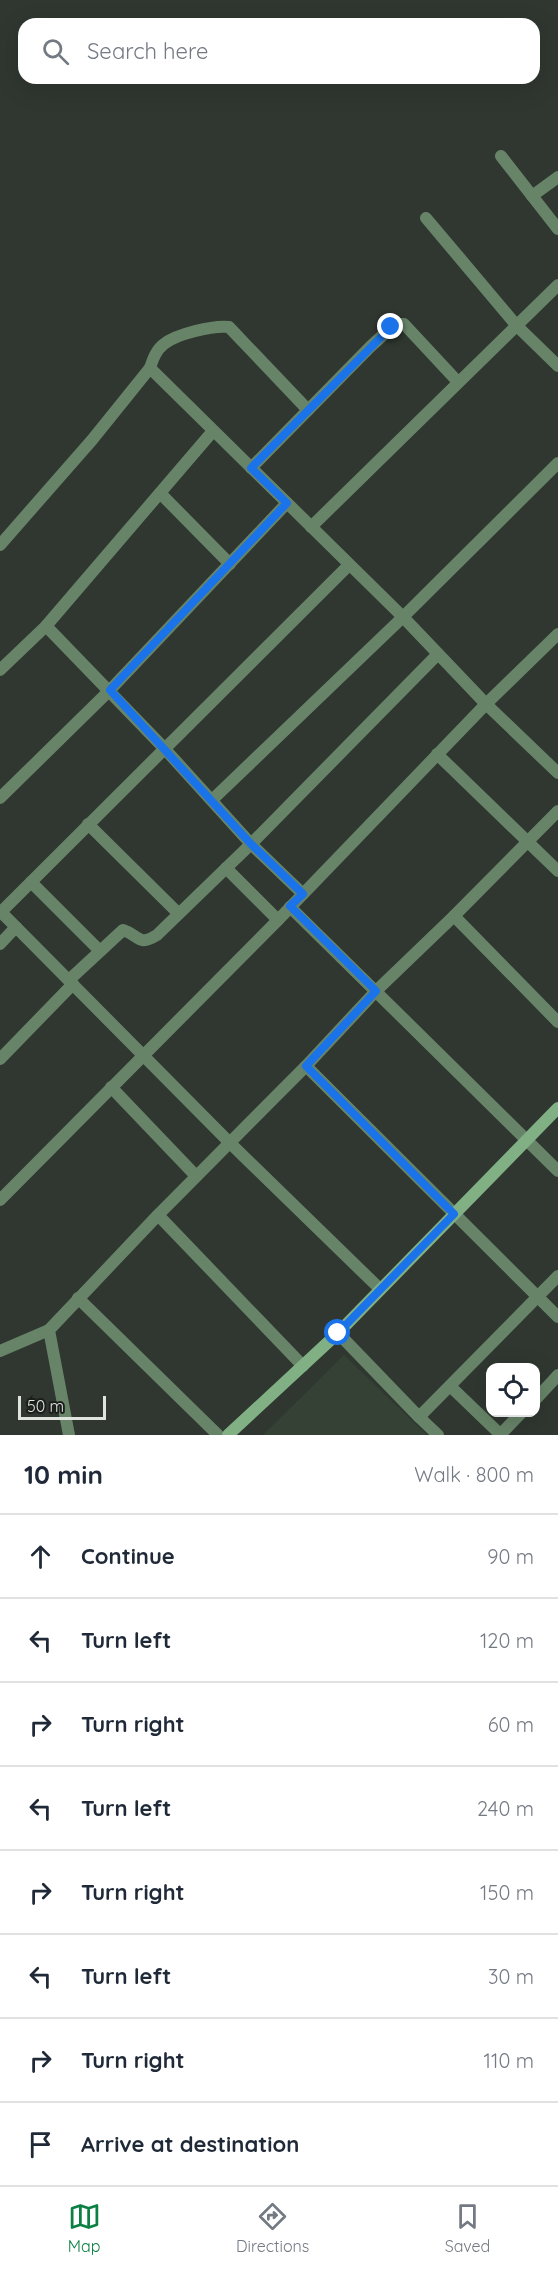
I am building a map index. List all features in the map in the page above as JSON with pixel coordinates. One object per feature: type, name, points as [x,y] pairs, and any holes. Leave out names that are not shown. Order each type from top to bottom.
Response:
[{"type":"main road","points":[[228,1435],[338,1333],[558,1108]]},
{"type":"street","points":[[501,156],[558,229]]},
{"type":"street","points":[[532,196],[558,177]]},
{"type":"street","points":[[426,218],[517,326],[558,366]]},
{"type":"street","points":[[311,527],[558,285]]},
{"type":"street","points":[[251,468],[391,327],[404,324],[458,382]]},
{"type":"street","points":[[0,545],[92,440],[150,368],[159,349],[170,340],[197,331],[229,327],[308,410]]},
{"type":"street","points":[[150,368],[558,773]]},
{"type":"street","points":[[0,670],[46,627],[213,431]]},
{"type":"street","points":[[212,800],[403,617],[558,463]]},
{"type":"street","points":[[159,493],[230,564]]},
{"type":"street","points":[[0,798],[110,690],[287,503]]},
{"type":"street","points":[[349,565],[0,912],[230,1143],[380,1289]]},
{"type":"street","points":[[46,627],[110,690],[251,844],[303,894]]},
{"type":"street","points":[[0,1200],[278,920],[486,704],[558,634]]},
{"type":"street","points":[[0,1059],[100,951],[123,930],[141,940],[154,937],[251,844],[438,654]]},
{"type":"street","points":[[437,754],[558,872]]},
{"type":"street","points":[[0,1351],[50,1330],[78,1298],[306,1066],[376,991],[558,811]]},
{"type":"street","points":[[88,824],[178,913]]},
{"type":"street","points":[[226,868],[278,920]]},
{"type":"street","points":[[31,882],[100,951]]},
{"type":"street","points":[[290,906],[558,1171]]},
{"type":"street","points":[[454,916],[558,1022]]},
{"type":"street","points":[[0,944],[16,927]]},
{"type":"street","points":[[306,1066],[558,1317]]},
{"type":"street","points":[[111,1087],[196,1176]]},
{"type":"street","points":[[158,1215],[303,1366]]},
{"type":"street","points":[[419,1417],[558,1276]]},
{"type":"street","points":[[78,1298],[218,1435]]},
{"type":"street","points":[[50,1330],[69,1435]]},
{"type":"street","points":[[338,1333],[438,1435]]},
{"type":"street","points":[[540,1396],[556,1383]]},
{"type":"street","points":[[450,1386],[500,1435],[518,1417]]},
{"type":"shaded area","points":[[344,1355],[427,1435],[263,1435]]},
{"type":"route","points":[[338,1333],[454,1214],[306,1066],[376,991],[290,906],[303,894],[251,844],[110,690],[287,503],[251,468],[391,327]]}]
